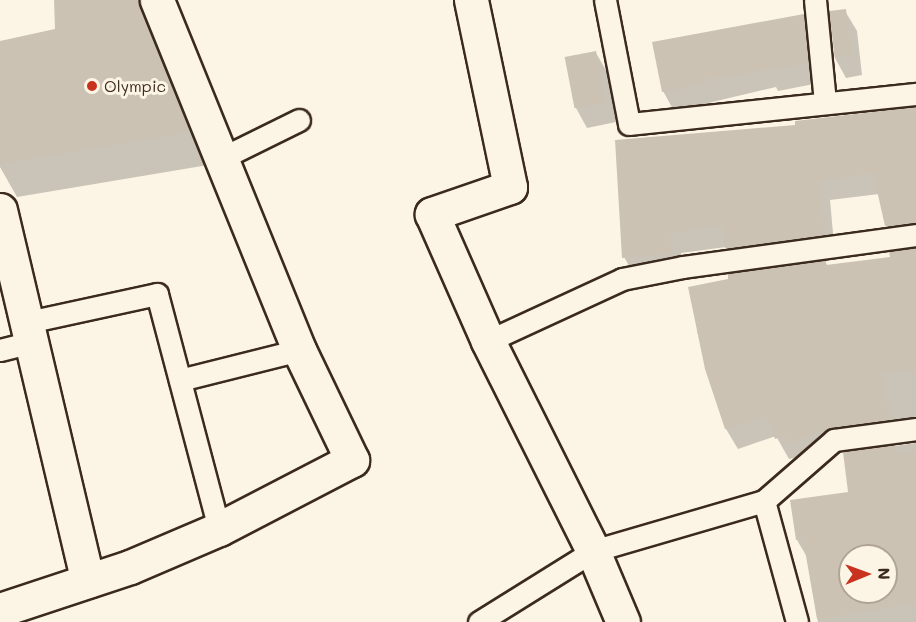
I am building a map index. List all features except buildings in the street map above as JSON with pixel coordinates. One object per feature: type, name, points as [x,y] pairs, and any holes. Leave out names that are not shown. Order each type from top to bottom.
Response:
[{"type":"street","points":[[0,610],[88,581],[219,529],[352,460],[299,350],[157,0]]},
{"type":"street","points":[[471,0],[510,187],[432,214],[488,341],[593,551],[623,622]]},
{"type":"street","points":[[0,210],[88,581]]},
{"type":"lane","points":[[605,0],[629,124],[916,94]]},
{"type":"lane","points":[[814,0],[825,102]]},
{"type":"lane","points":[[220,159],[299,120]]},
{"type":"lane","points":[[488,341],[622,279],[683,267],[916,236]]},
{"type":"lane","points":[[0,350],[30,332],[157,294],[219,529]]},
{"type":"lane","points":[[180,380],[299,350]]},
{"type":"lane","points":[[479,622],[593,551],[764,501],[834,440],[916,429]]},
{"type":"lane","points":[[764,501],[796,622]]},
{"type":"place","name":"Olympic","points":[[92,86]]}]
